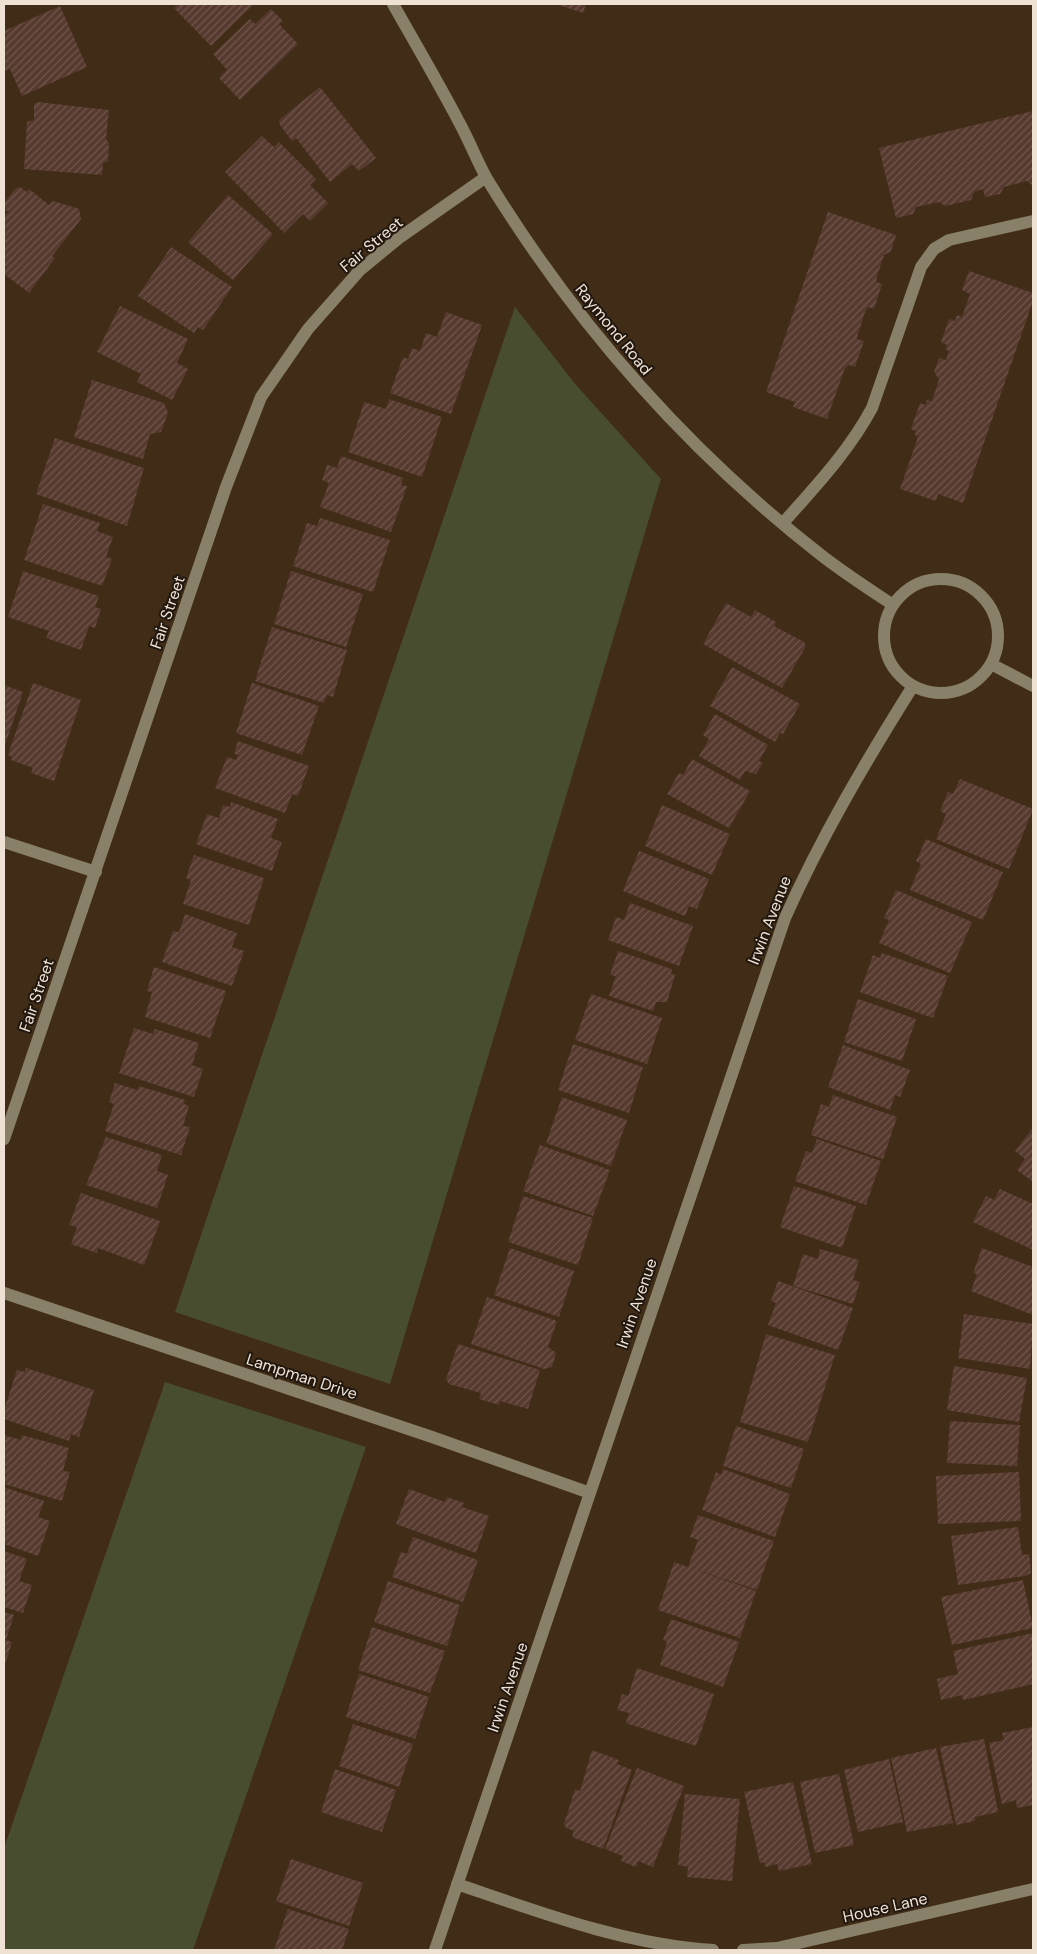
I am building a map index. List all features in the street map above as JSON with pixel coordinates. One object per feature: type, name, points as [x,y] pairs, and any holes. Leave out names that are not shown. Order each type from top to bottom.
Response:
[{"type":"street","name":"Raymond Road","points":[[393,4],[461,124],[486,177],[533,249],[607,350],[653,401],[743,489],[821,556],[893,605]]},
{"type":"street","name":"Fair Street","points":[[4,1139],[226,487],[261,396],[308,329],[360,270],[400,238],[486,177]]},
{"type":"street","points":[[783,523],[824,477],[862,426],[872,408],[921,267],[934,249],[948,240],[1033,221]]},
{"type":"street","points":[[936,579],[952,580],[969,585],[983,596],[992,610],[998,626],[998,643],[991,664],[983,676],[968,687],[949,693],[930,692],[912,686],[898,674],[888,658],[884,641],[886,622],[893,605],[904,592],[919,583],[936,579]]},
{"type":"street","points":[[991,664],[1033,686]]},
{"type":"street","name":"Irwin Avenue","points":[[435,1950],[785,918],[809,864],[912,686]]},
{"type":"street","points":[[4,842],[96,872]]},
{"type":"street","name":"Lampman Drive","points":[[4,1293],[590,1492]]},
{"type":"street","points":[[457,1884],[585,1926],[686,1949],[713,1950]]},
{"type":"street","name":"House Lane","points":[[742,1950],[777,1948],[1033,1889]]},
{"type":"green space","points":[[515,307],[576,385],[661,479],[390,1384],[175,1312]]},
{"type":"green space","points":[[165,1382],[366,1447],[193,1950],[4,1950],[4,1848]]},
{"type":"building","points":[[178,4],[254,4],[211,46],[174,8]]},
{"type":"building","points":[[556,4],[586,4],[583,13]]},
{"type":"building","points":[[60,6],[87,67],[22,96],[10,69],[4,71],[4,31]]},
{"type":"building","points":[[271,9],[283,21],[279,24],[298,44],[240,100],[219,78],[227,70],[213,54],[250,19],[255,24]]},
{"type":"building","points":[[320,87],[376,158],[359,171],[352,164],[330,182],[296,138],[292,141],[280,125],[279,120]]},
{"type":"building","points":[[37,102],[109,110],[106,139],[109,143],[108,161],[103,163],[102,175],[24,169],[27,122],[34,120],[34,105]]},
{"type":"building","points":[[1033,111],[1033,186],[1027,181],[1004,187],[1000,194],[985,197],[983,189],[974,192],[971,200],[945,206],[939,202],[916,207],[913,214],[896,218],[879,148]]},
{"type":"building","points":[[262,136],[274,147],[279,142],[316,179],[310,185],[328,203],[310,221],[303,214],[284,233],[225,172]]},
{"type":"building","points":[[20,187],[27,192],[29,189],[49,205],[53,201],[79,209],[81,219],[52,256],[55,258],[29,293],[4,274],[4,215],[9,212],[4,209],[4,203],[15,189]]},
{"type":"building","points":[[228,195],[273,234],[233,280],[188,242]]},
{"type":"building","points":[[828,212],[896,235],[891,251],[884,255],[877,276],[876,282],[882,284],[874,309],[868,307],[858,334],[857,339],[864,341],[855,367],[849,365],[845,368],[827,419],[793,407],[795,402],[766,392]]},
{"type":"building","points":[[171,247],[232,287],[203,330],[198,327],[194,333],[138,296]]},
{"type":"building","points":[[969,271],[1033,293],[1033,301],[963,503],[938,494],[936,501],[900,489],[918,437],[915,435],[916,431],[911,429],[920,403],[926,405],[927,400],[932,401],[939,379],[934,372],[939,358],[946,360],[949,351],[946,350],[947,345],[941,342],[949,319],[955,321],[957,315],[962,317],[970,294],[962,290]]},
{"type":"building","points":[[120,306],[188,339],[177,363],[188,369],[172,400],[137,382],[141,374],[97,352]]},
{"type":"building","points":[[446,312],[482,325],[451,414],[390,393],[403,357],[408,359],[412,348],[420,351],[426,333],[437,337]]},
{"type":"building","points":[[92,380],[164,403],[168,413],[161,432],[150,434],[143,459],[74,437]]},
{"type":"building","points":[[389,399],[442,417],[422,477],[348,452],[364,402],[386,409]]},
{"type":"building","points":[[55,438],[144,468],[127,526],[36,494]]},
{"type":"building","points":[[341,456],[403,478],[401,485],[407,486],[391,532],[320,507],[329,483],[322,480],[327,465],[337,468]]},
{"type":"building","points":[[43,504],[100,523],[97,531],[113,537],[106,557],[112,559],[102,586],[24,560]]},
{"type":"building","points":[[320,518],[390,540],[373,592],[293,566],[307,523],[317,526]]},
{"type":"building","points":[[23,571],[99,596],[95,607],[101,609],[95,628],[89,626],[81,650],[46,638],[49,631],[8,617]]},
{"type":"building","points":[[291,571],[363,594],[346,647],[274,624]]},
{"type":"building","points":[[726,603],[751,617],[755,610],[776,622],[774,626],[804,642],[806,646],[782,688],[703,644]]},
{"type":"building","points":[[272,627],[347,650],[333,697],[327,695],[324,703],[255,681]]},
{"type":"building","points":[[732,667],[800,704],[783,734],[780,733],[775,742],[710,706]]},
{"type":"building","points":[[33,683],[81,700],[54,781],[31,773],[33,768],[11,760],[12,757],[8,755]]},
{"type":"building","points":[[252,683],[319,706],[302,755],[236,733]]},
{"type":"building","points":[[4,685],[23,692],[4,748]]},
{"type":"building","points":[[715,714],[768,745],[759,761],[763,763],[756,774],[745,771],[740,780],[699,756],[709,739],[703,735]]},
{"type":"building","points":[[238,741],[309,766],[298,796],[292,794],[285,813],[215,788],[227,757],[236,760],[238,755],[234,754]]},
{"type":"building","points":[[692,759],[750,791],[729,828],[667,794],[679,773],[683,775]]},
{"type":"building","points":[[960,779],[1033,809],[1009,869],[936,839],[946,814],[940,811],[948,792],[953,794]]},
{"type":"building","points":[[231,802],[278,819],[271,838],[282,842],[272,871],[196,844],[207,814],[219,818],[223,805],[230,807]]},
{"type":"building","points":[[662,805],[730,834],[712,875],[645,846]]},
{"type":"building","points":[[926,839],[1003,872],[983,920],[910,890],[921,864],[916,861]]},
{"type":"building","points":[[639,851],[709,879],[697,909],[689,906],[685,916],[623,891]]},
{"type":"building","points":[[194,855],[264,878],[249,925],[183,904],[191,880],[186,878]]},
{"type":"building","points":[[896,890],[972,922],[950,973],[879,943],[889,920],[884,918]]},
{"type":"building","points":[[630,903],[693,926],[679,966],[608,940],[616,917],[624,920]]},
{"type":"building","points":[[185,914],[237,933],[232,947],[244,951],[232,986],[162,962],[173,931],[179,932]]},
{"type":"building","points":[[618,951],[672,969],[671,973],[675,975],[667,1002],[656,1002],[653,1011],[609,996],[616,976],[610,975]]},
{"type":"building","points":[[882,953],[948,976],[933,1018],[860,992],[873,955],[880,958]]},
{"type":"building","points":[[154,967],[226,991],[210,1038],[145,1017],[152,992],[147,991]]},
{"type":"building","points":[[591,994],[662,1018],[647,1064],[575,1040]]},
{"type":"building","points":[[858,999],[916,1019],[902,1061],[844,1042]]},
{"type":"building","points":[[134,1028],[153,1034],[155,1029],[199,1043],[192,1065],[203,1069],[194,1097],[119,1073]]},
{"type":"building","points":[[573,1044],[643,1067],[629,1113],[558,1090]]},
{"type":"building","points":[[843,1045],[910,1070],[900,1097],[895,1095],[890,1110],[828,1087]]},
{"type":"building","points":[[115,1083],[137,1090],[139,1086],[185,1100],[184,1104],[189,1106],[183,1126],[190,1127],[181,1155],[105,1131],[114,1104],[109,1102]]},
{"type":"building","points":[[833,1095],[897,1117],[883,1159],[811,1135],[821,1104],[829,1107]]},
{"type":"building","points":[[562,1097],[627,1120],[611,1166],[546,1143]]},
{"type":"building","points":[[1032,1129],[1033,1182],[1017,1170],[1025,1159],[1015,1151]]},
{"type":"building","points":[[106,1137],[162,1155],[157,1171],[168,1175],[157,1208],[86,1185]]},
{"type":"building","points":[[817,1139],[881,1161],[866,1205],[795,1181],[806,1151],[812,1153]]},
{"type":"building","points":[[540,1145],[610,1170],[593,1216],[523,1191]]},
{"type":"building","points":[[794,1186],[856,1206],[842,1248],[780,1227]]},
{"type":"building","points":[[1000,1189],[1033,1204],[1033,1250],[973,1222],[986,1196],[994,1200]]},
{"type":"building","points":[[81,1193],[160,1221],[144,1265],[98,1248],[97,1253],[71,1244],[77,1227],[69,1225]]},
{"type":"building","points":[[523,1196],[593,1218],[578,1265],[508,1242]]},
{"type":"building","points":[[510,1248],[574,1271],[559,1317],[494,1295]]},
{"type":"building","points":[[982,1248],[1033,1267],[1033,1315],[971,1291],[977,1274],[973,1273]]},
{"type":"building","points":[[820,1249],[859,1260],[853,1280],[860,1282],[853,1304],[793,1286],[803,1254],[818,1259]]},
{"type":"building","points":[[778,1281],[853,1308],[838,1350],[768,1325],[776,1303],[771,1301]]},
{"type":"building","points":[[487,1297],[557,1321],[548,1347],[556,1353],[552,1367],[544,1369],[471,1344]]},
{"type":"building","points":[[964,1314],[1033,1324],[1030,1369],[958,1358]]},
{"type":"building","points":[[766,1334],[835,1355],[808,1442],[740,1422]]},
{"type":"building","points":[[458,1344],[540,1370],[528,1409],[500,1401],[499,1405],[479,1399],[481,1393],[449,1384],[446,1379]]},
{"type":"building","points":[[954,1366],[1027,1378],[1019,1422],[947,1410]]},
{"type":"building","points":[[26,1368],[94,1390],[79,1437],[71,1434],[69,1441],[4,1419],[4,1410],[17,1370],[25,1372]]},
{"type":"building","points":[[950,1421],[1020,1425],[1017,1466],[947,1463]]},
{"type":"building","points":[[736,1426],[804,1449],[791,1488],[723,1466]]},
{"type":"building","points":[[4,1435],[21,1440],[22,1435],[69,1448],[63,1471],[70,1472],[62,1501],[4,1484]]},
{"type":"building","points":[[723,1469],[790,1494],[775,1537],[702,1510],[716,1472],[721,1475]]},
{"type":"building","points":[[1019,1472],[1021,1521],[938,1524],[936,1476]]},
{"type":"building","points":[[4,1487],[44,1501],[38,1517],[50,1521],[38,1556],[4,1544]]},
{"type":"building","points":[[409,1489],[445,1502],[447,1497],[464,1503],[462,1507],[489,1516],[476,1553],[396,1524]]},
{"type":"building","points":[[698,1515],[774,1541],[757,1590],[688,1567],[698,1540],[690,1537]]},
{"type":"building","points":[[1018,1527],[1022,1555],[1029,1554],[1031,1573],[1025,1576],[958,1585],[951,1536]]},
{"type":"building","points":[[413,1537],[478,1560],[463,1602],[392,1577],[401,1552],[407,1554]]},
{"type":"building","points":[[4,1551],[27,1559],[19,1581],[32,1585],[23,1613],[4,1607]]},
{"type":"building","points":[[674,1562],[756,1591],[740,1638],[658,1610]]},
{"type":"building","points":[[1023,1580],[1033,1628],[952,1645],[941,1597]]},
{"type":"building","points":[[388,1581],[460,1605],[447,1646],[374,1622]]},
{"type":"building","points":[[4,1612],[14,1615],[6,1640],[12,1642],[4,1668]]},
{"type":"building","points":[[671,1619],[739,1642],[723,1687],[660,1665],[667,1642],[663,1640]]},
{"type":"building","points":[[372,1627],[445,1651],[430,1693],[358,1670]]},
{"type":"building","points":[[1033,1633],[1033,1684],[963,1700],[962,1695],[941,1700],[937,1679],[958,1674],[953,1651]]},
{"type":"building","points":[[637,1668],[714,1694],[696,1746],[626,1723],[629,1713],[617,1710],[622,1694],[628,1696]]},
{"type":"building","points":[[359,1674],[429,1697],[415,1739],[346,1717]]},
{"type":"building","points":[[353,1724],[413,1744],[399,1787],[339,1766]]},
{"type":"building","points":[[1033,1727],[1033,1805],[1017,1808],[1016,1800],[1002,1804],[989,1743],[1004,1740],[1002,1733]]},
{"type":"building","points":[[984,1739],[998,1812],[975,1817],[975,1821],[956,1825],[940,1747]]},
{"type":"building","points":[[936,1748],[953,1823],[907,1832],[891,1758]]},
{"type":"building","points":[[592,1750],[619,1760],[617,1764],[632,1770],[603,1849],[572,1837],[574,1831],[566,1828],[564,1824],[575,1789],[580,1791]]},
{"type":"building","points":[[889,1759],[903,1822],[858,1832],[844,1770]]},
{"type":"building","points":[[637,1768],[684,1786],[653,1867],[638,1861],[636,1867],[621,1861],[623,1856],[605,1849]]},
{"type":"building","points":[[335,1769],[396,1790],[382,1832],[321,1812]]},
{"type":"building","points":[[839,1774],[854,1845],[815,1853],[800,1782]]},
{"type":"building","points":[[793,1782],[812,1864],[779,1871],[777,1864],[765,1867],[764,1862],[760,1863],[744,1792]]},
{"type":"building","points":[[685,1794],[740,1799],[732,1881],[687,1877],[688,1867],[678,1865]]},
{"type":"building","points":[[291,1859],[363,1883],[349,1926],[276,1901]]},
{"type":"building","points":[[288,1909],[349,1929],[342,1950],[274,1950]]}]
